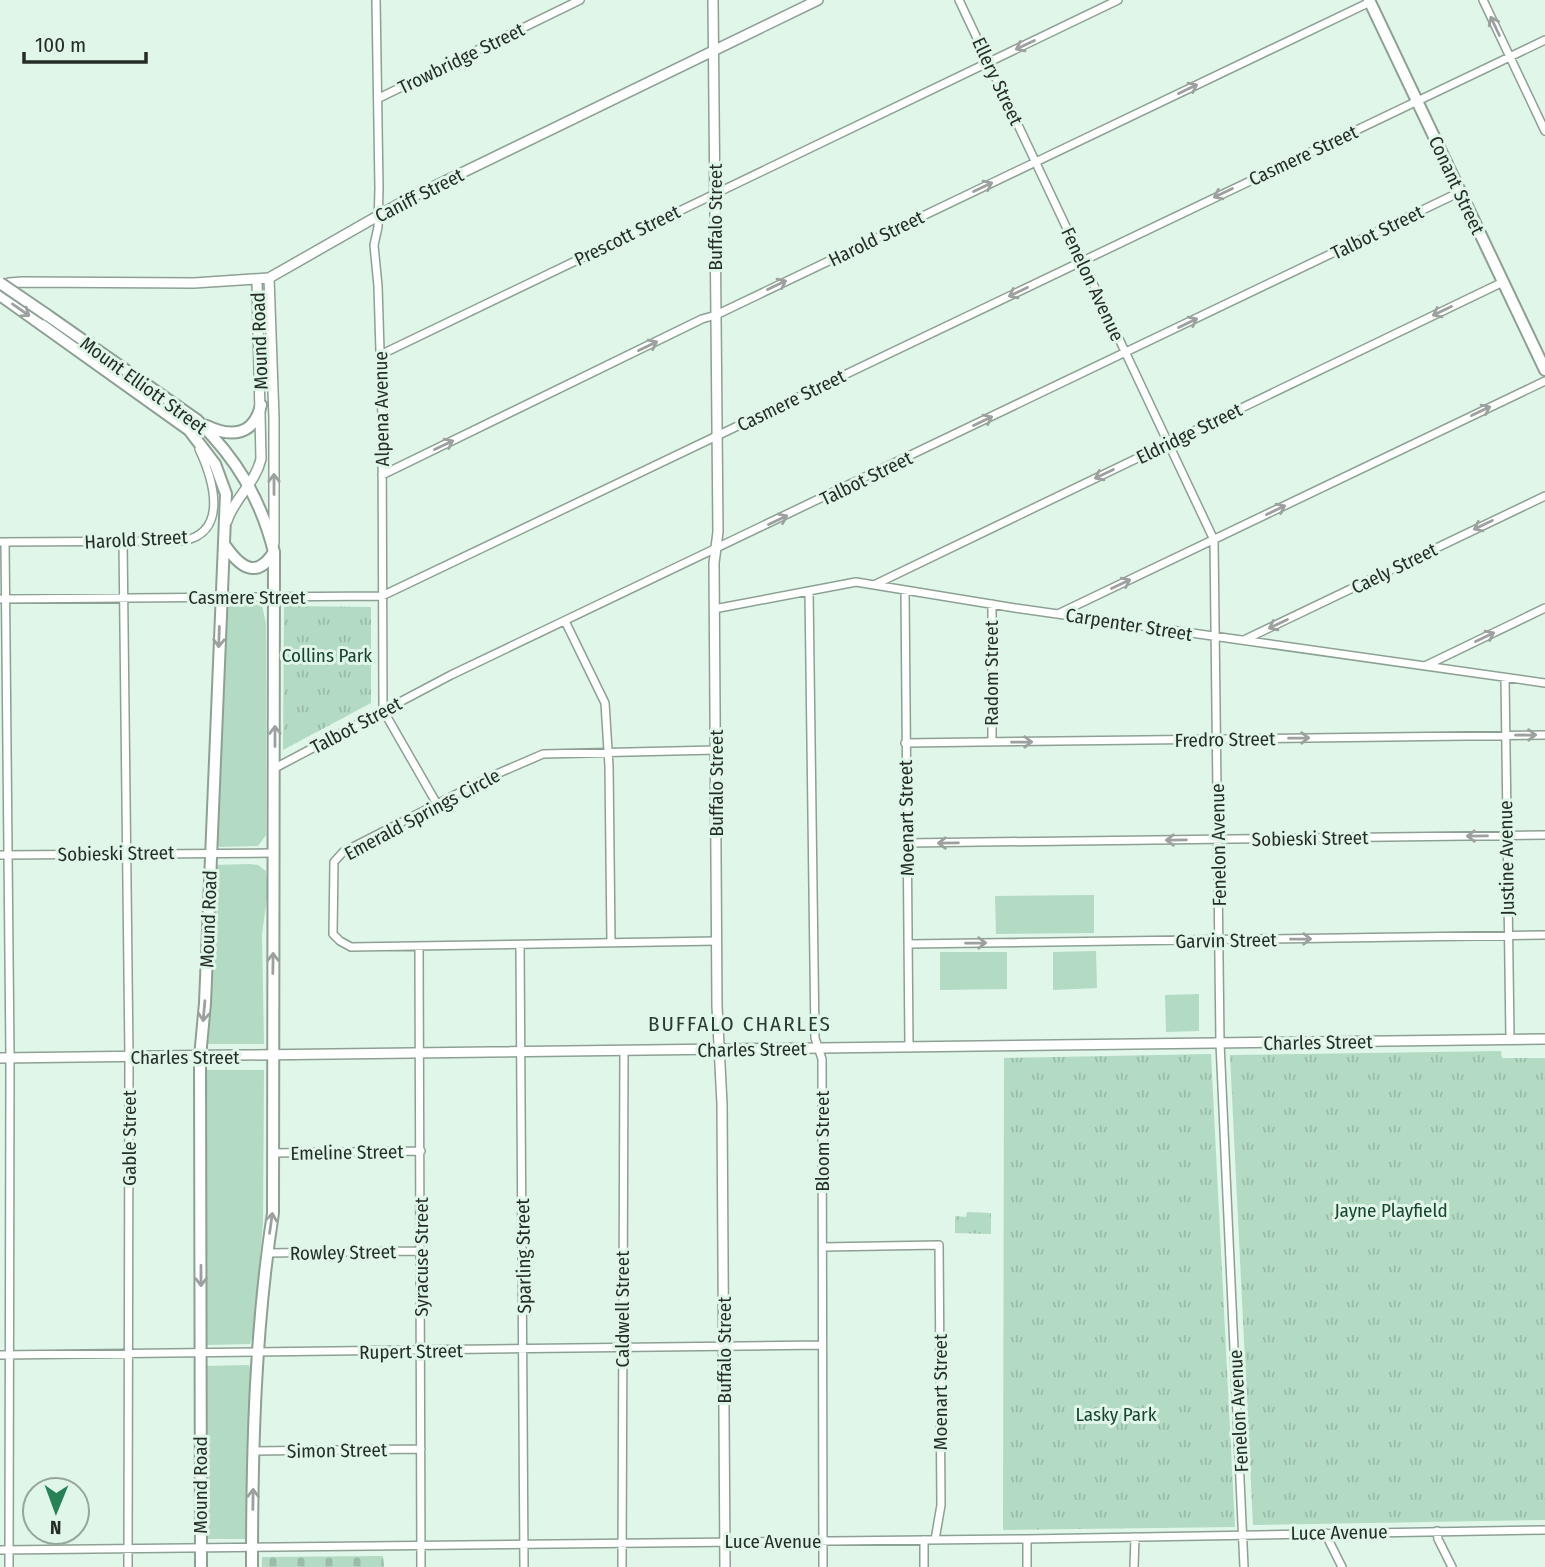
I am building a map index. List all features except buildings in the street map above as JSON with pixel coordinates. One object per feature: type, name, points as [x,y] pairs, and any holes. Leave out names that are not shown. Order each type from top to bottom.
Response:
[{"type":"main road","name":"Conant Street","points":[[1370,1],[1545,370]]},
{"type":"main road","name":"Mount Elliott Street","points":[[0,283],[44,320],[189,430],[215,464],[226,495],[226,525]]},
{"type":"main road","name":"Mount Elliott Street","points":[[0,294],[197,420],[225,450],[249,487],[267,521],[274,552]]},
{"type":"main road","points":[[197,420],[223,433],[237,433],[254,422],[261,405]]},
{"type":"main road","name":"Mound Road","points":[[201,1567],[200,1057],[226,525]]},
{"type":"main road","points":[[224,544],[235,560],[243,566],[253,568],[267,563],[274,552]]},
{"type":"main road","name":"Mound Road","points":[[252,1567],[253,1451],[267,1253],[273,1213],[274,552]]},
{"type":"street","name":"Alpena Avenue","points":[[376,0],[379,98],[378,214],[374,245],[380,355],[383,710],[437,804]]},
{"type":"street","name":"Trowbridge Street","points":[[379,98],[580,0]]},
{"type":"street","name":"Buffalo Street","points":[[713,0],[718,532],[714,563],[717,941],[725,1346],[725,1567]]},
{"type":"street","name":"Caniff Street","points":[[0,294],[9,283],[22,282],[194,283],[257,281],[269,278],[378,214],[818,0]]},
{"type":"street","name":"Ellery Street","points":[[960,0],[1035,162]]},
{"type":"street","name":"Prescott Street","points":[[380,355],[1118,0]]},
{"type":"street","points":[[1483,0],[1545,131]]},
{"type":"street","name":"Harold Street","points":[[382,475],[702,319],[716,315],[1370,1]]},
{"type":"street","name":"Casmere Street","points":[[3,599],[382,596],[697,443],[717,436],[1545,40]]},
{"type":"street","name":"Fenelon Avenue","points":[[1035,162],[1214,540],[1220,1043],[1244,1567]]},
{"type":"street","name":"Talbot Street","points":[[275,768],[383,710],[565,621],[1460,191]]},
{"type":"street","name":"Mound Road","points":[[269,278],[274,418],[274,552]]},
{"type":"street","name":"Mound Road","points":[[226,525],[231,508],[249,487],[261,459],[257,281]]},
{"type":"street","name":"Eldridge Street","points":[[875,585],[1503,282]]},
{"type":"street","points":[[1059,613],[1545,381]]},
{"type":"street","name":"Harold Street","points":[[2,542],[186,540],[199,534],[209,524],[214,505],[212,485],[204,458],[189,430]]},
{"type":"street","name":"Caely Street","points":[[1244,640],[1545,496]]},
{"type":"street","name":"Gable Street","points":[[123,541],[129,1057],[128,1567]]},
{"type":"street","points":[[2,542],[10,1355],[9,1567]]},
{"type":"street","name":"Carpenter Street","points":[[715,609],[846,583],[875,585],[1216,637],[1545,683]]},
{"type":"street","name":"Moenart Street","points":[[905,590],[909,1047]]},
{"type":"street","name":"Bloom Street","points":[[809,591],[815,1038],[820,1049],[822,1070],[823,1567]]},
{"type":"street","name":"Radom Street","points":[[992,604],[992,742]]},
{"type":"street","points":[[1426,666],[1545,608]]},
{"type":"street","points":[[565,621],[605,703],[611,942]]},
{"type":"street","name":"Justine Avenue","points":[[1507,679],[1504,685],[1510,1039]]},
{"type":"street","name":"Fredro Street","points":[[905,743],[1545,735]]},
{"type":"street","name":"Emerald Springs Circle","points":[[716,750],[543,754],[492,776],[343,852],[334,862],[333,934],[351,947],[717,941]]},
{"type":"street","name":"Sobieski Street","points":[[906,843],[1545,835]]},
{"type":"street","name":"Sobieski Street","points":[[4,855],[274,853]]},
{"type":"street","name":"Garvin Street","points":[[908,944],[1545,935]]},
{"type":"street","name":"Sparling Street","points":[[520,945],[524,1567]]},
{"type":"street","name":"Syracuse Street","points":[[419,947],[421,1567]]},
{"type":"street","name":"Charles Street","points":[[5,1058],[1545,1039]]},
{"type":"street","name":"Caldwell Street","points":[[622,1567],[624,1051]]},
{"type":"street","name":"Emeline Street","points":[[274,1153],[421,1151]]},
{"type":"street","name":"Moenart Street","points":[[823,1247],[939,1245],[940,1505],[935,1540]]},
{"type":"street","name":"Rowley Street","points":[[267,1253],[420,1251]]},
{"type":"street","name":"Rupert Street","points":[[0,1356],[822,1345]]},
{"type":"street","name":"Simon Street","points":[[253,1451],[421,1449]]},
{"type":"street","points":[[1437,1531],[1438,1539],[1452,1567]]},
{"type":"street","name":"Luce Avenue","points":[[0,1549],[1545,1531]]},
{"type":"street","points":[[1325,1533],[1342,1567]]},
{"type":"street","points":[[1135,1537],[1135,1567]]},
{"type":"street","points":[[1027,1539],[1027,1567]]},
{"type":"street","points":[[924,1540],[924,1567]]},
{"type":"green space","points":[[262,605],[266,624],[266,835],[258,846],[219,847],[216,841],[226,606]]},
{"type":"green space","name":"Collins Park","points":[[284,606],[371,607],[371,703],[283,750]]},
{"type":"green space","points":[[214,865],[258,865],[266,871],[268,891],[262,934],[264,1044],[208,1044]]},
{"type":"green space","points":[[1094,895],[1094,933],[996,934],[995,896]]},
{"type":"green space","points":[[1096,951],[1097,988],[1053,990],[1053,952]]},
{"type":"green space","points":[[940,952],[1007,952],[1007,989],[940,990]]},
{"type":"green space","points":[[1199,994],[1199,1031],[1166,1032],[1165,995]]},
{"type":"green space","name":"Jayne Playfield","points":[[1501,1051],[1502,1058],[1545,1058],[1545,1520],[1253,1525],[1230,1055]]},
{"type":"green space","name":"Lasky Park","points":[[1211,1054],[1235,1527],[1003,1530],[1004,1058]]},
{"type":"green space","points":[[204,1070],[264,1070],[263,1223],[250,1344],[206,1345]]},
{"type":"green space","points":[[967,1212],[991,1213],[991,1234],[955,1233],[955,1216],[966,1217]]},
{"type":"green space","points":[[249,1365],[247,1539],[206,1539],[205,1366]]},
{"type":"green space","points":[[383,1556],[384,1567],[262,1567],[262,1557]]},
{"type":"district","name":"BUFFALO CHARLES","points":[[740,1024]]}]
